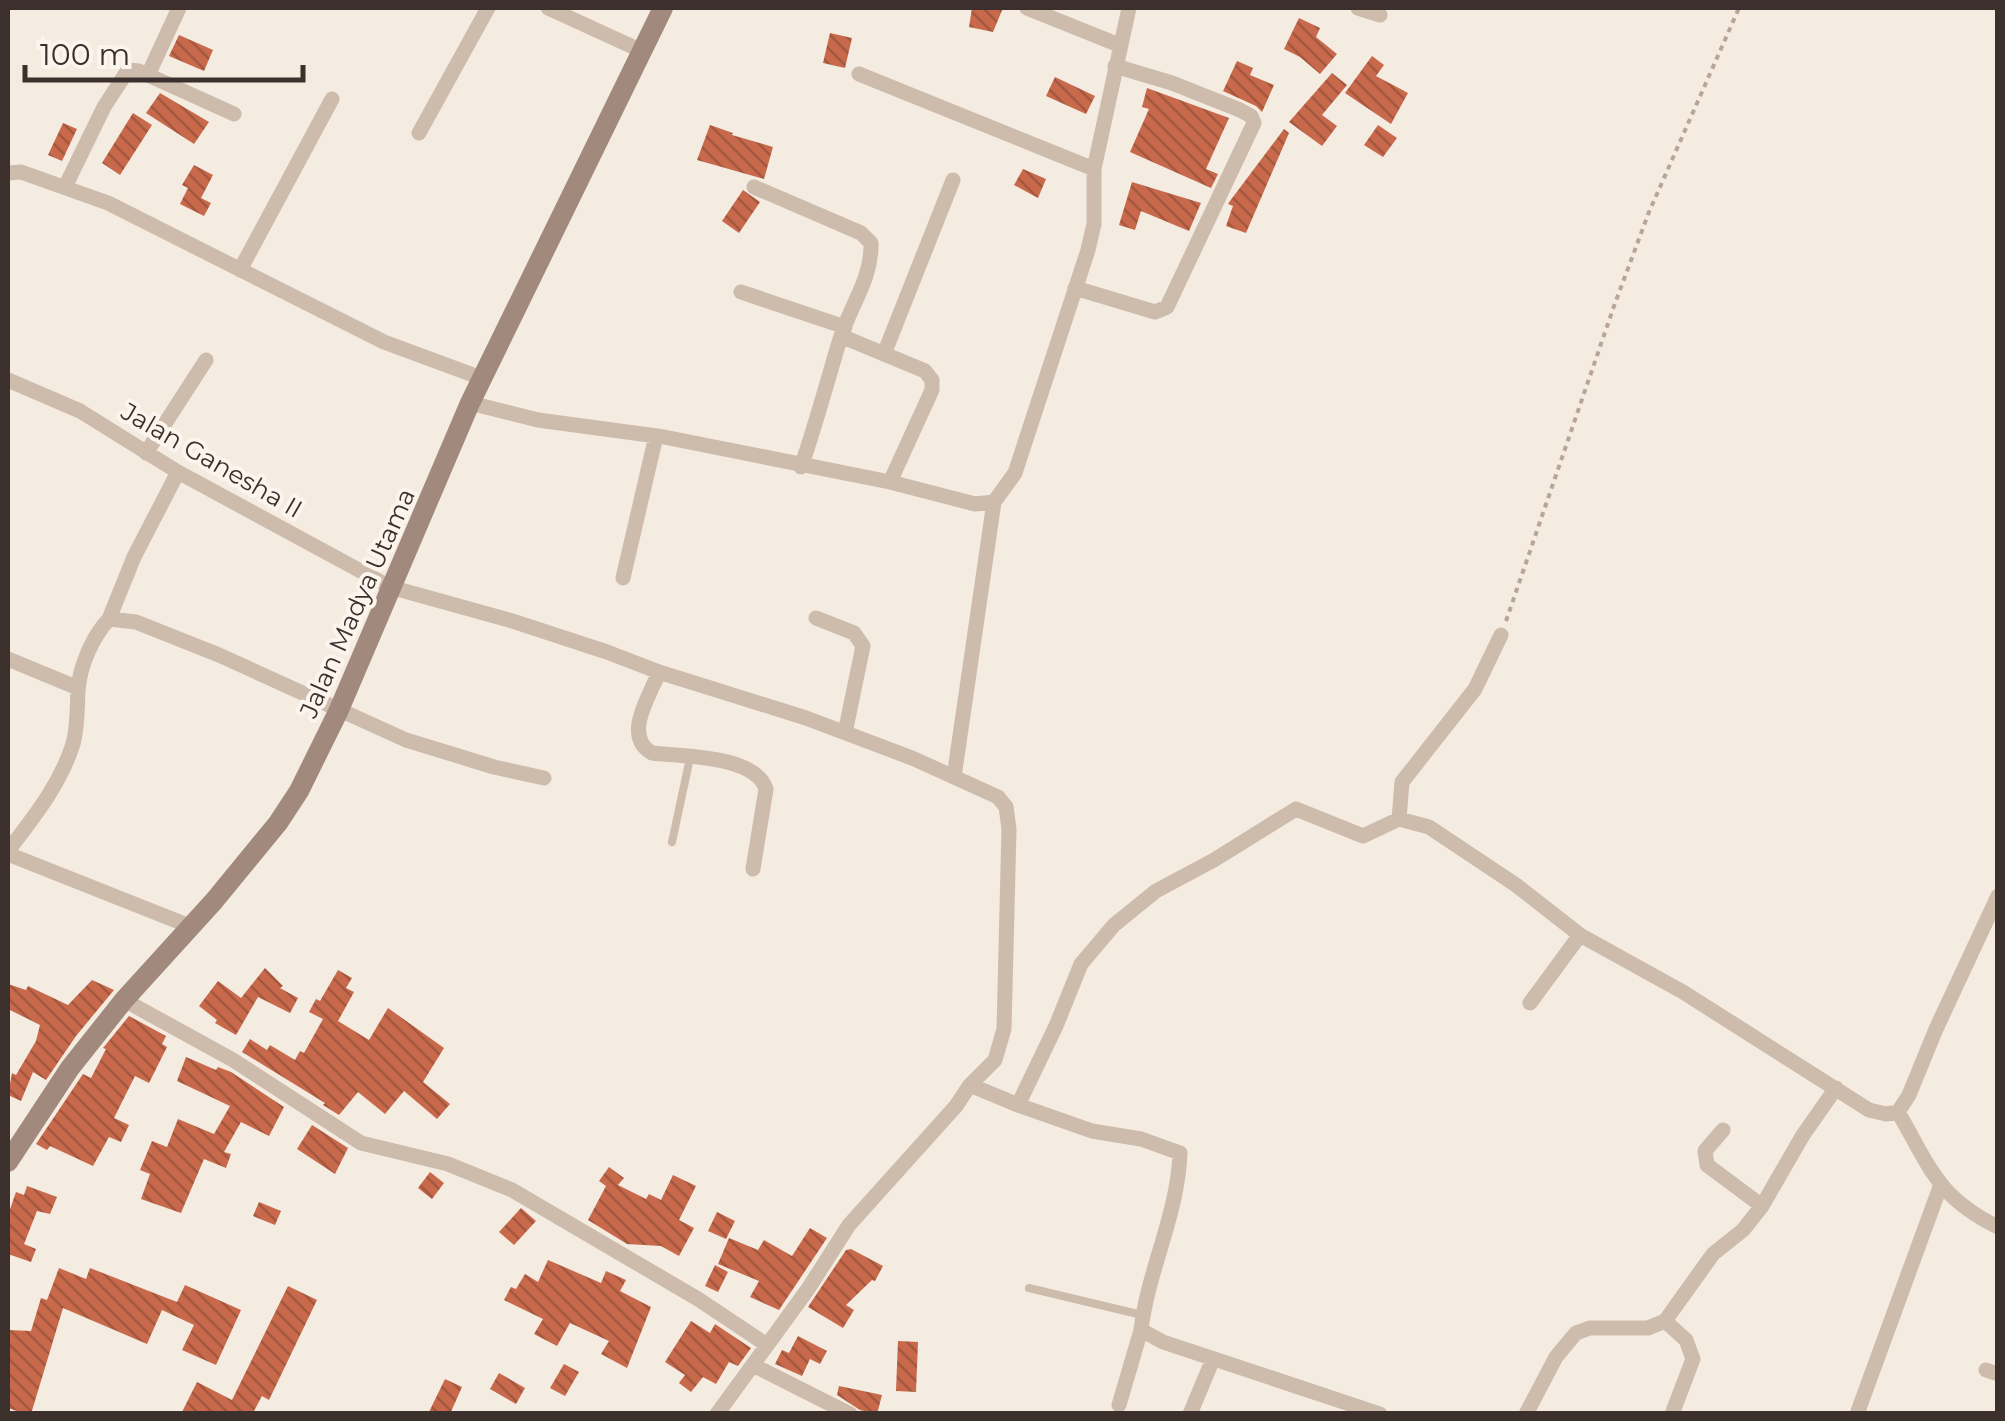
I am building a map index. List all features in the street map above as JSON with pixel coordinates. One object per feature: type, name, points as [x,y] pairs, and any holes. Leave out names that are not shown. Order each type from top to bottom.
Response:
[{"type":"street","points":[[148,76],[180,8]]},
{"type":"street","points":[[419,133],[488,8]]},
{"type":"street","points":[[548,8],[642,51]]},
{"type":"street","name":"Jalan Madya Utama","points":[[8,1162],[14,1137],[124,1000],[192,927],[278,823],[299,791],[338,712],[470,403],[664,8]]},
{"type":"street","points":[[1028,8],[1119,45]]},
{"type":"street","points":[[954,777],[994,502],[1015,473],[1094,224],[1094,169],[1129,8]]},
{"type":"street","points":[[1358,8],[1380,15]]},
{"type":"street","points":[[1075,288],[1155,312],[1167,306],[1254,123],[1251,116],[1240,110],[1115,66]]},
{"type":"street","points":[[65,187],[104,107],[125,73],[132,69],[234,114]]},
{"type":"street","points":[[859,74],[1094,169]]},
{"type":"street","points":[[240,270],[332,99]]},
{"type":"street","points":[[8,173],[21,172],[108,203],[384,342],[484,379]]},
{"type":"street","points":[[884,354],[953,180]]},
{"type":"street","points":[[754,186],[861,233],[871,243],[872,261],[843,331],[801,466]]},
{"type":"street","points":[[741,292],[843,331],[925,371],[932,380],[932,390],[890,482]]},
{"type":"street","points":[[146,452],[206,360]]},
{"type":"street","name":"Jalan Ganesha II","points":[[8,380],[80,411],[178,472],[390,587],[608,652],[845,733],[954,777],[1004,802],[1009,829],[1004,1029],[995,1060],[973,1087]]},
{"type":"street","points":[[470,403],[538,420],[656,436],[890,482],[974,504],[994,502]]},
{"type":"street","points":[[624,578],[656,436]]},
{"type":"street","points":[[178,472],[134,557],[109,619],[96,632],[78,688],[72,747],[54,788],[8,853],[192,927]]},
{"type":"street","points":[[816,618],[854,633],[863,646],[845,733]]},
{"type":"street","points":[[109,619],[136,622],[204,648],[338,712],[422,746],[494,768],[544,778]]},
{"type":"street","points":[[1399,819],[1402,782],[1474,689],[1502,635]]},
{"type":"street","points":[[8,659],[78,688]]},
{"type":"street","points":[[659,672],[637,728],[638,739],[652,752],[746,766],[762,777],[766,789],[753,869]]},
{"type":"street","points":[[1018,1105],[1081,964],[1114,925],[1156,891],[1296,809],[1363,836],[1399,819],[1429,827],[1580,934],[1683,992],[1869,1110],[1886,1114],[1898,1112],[1909,1095],[1998,896]]},
{"type":"street","points":[[1530,1002],[1580,934]]},
{"type":"street","points":[[124,1000],[233,1060],[361,1143],[448,1164],[512,1190],[698,1299],[767,1345]]},
{"type":"street","points":[[718,1414],[849,1225],[973,1087],[1092,1131],[1141,1139],[1180,1153],[1172,1209],[1147,1286],[1119,1405]]},
{"type":"street","points":[[1526,1414],[1556,1357],[1576,1334],[1590,1328],[1648,1328],[1665,1321],[1713,1254],[1742,1230],[1762,1206],[1836,1088]]},
{"type":"street","points":[[1898,1112],[1940,1187],[1963,1207],[1998,1228]]},
{"type":"street","points":[[1723,1130],[1704,1151],[1707,1165],[1762,1206]]},
{"type":"street","points":[[1857,1414],[1940,1187]]},
{"type":"street","points":[[1665,1321],[1686,1340],[1694,1359],[1672,1414]]},
{"type":"street","points":[[1141,1322],[1162,1342],[1380,1414]]},
{"type":"street","points":[[1190,1414],[1213,1359]]},
{"type":"street","points":[[752,1365],[850,1414]]},
{"type":"lane","points":[[672,842],[690,758]]},
{"type":"lane","points":[[1029,1288],[1141,1322]]},
{"type":"path","points":[[1502,635],[1626,274],[1739,8]]},
{"type":"building","points":[[972,8],[1003,8],[993,32],[969,27]]},
{"type":"building","points":[[1299,18],[1320,28],[1316,37],[1337,54],[1320,74],[1284,49]]},
{"type":"building","points":[[830,33],[852,38],[845,68],[823,63]]},
{"type":"building","points":[[179,35],[213,50],[204,71],[169,56]]},
{"type":"building","points":[[1372,56],[1384,65],[1376,76],[1408,93],[1391,124],[1345,93]]},
{"type":"building","points":[[1237,61],[1253,68],[1250,75],[1274,85],[1262,112],[1223,91]]},
{"type":"building","points":[[1332,73],[1347,85],[1322,115],[1337,126],[1322,146],[1289,122]]},
{"type":"building","points":[[1055,77],[1095,96],[1086,114],[1046,96]]},
{"type":"building","points":[[1147,88],[1229,118],[1206,169],[1218,174],[1211,188],[1130,152],[1149,109],[1142,107]]},
{"type":"building","points":[[160,93],[209,122],[194,144],[146,113]]},
{"type":"building","points":[[133,113],[152,125],[120,175],[102,163]]},
{"type":"building","points":[[63,123],[77,129],[62,161],[48,155]]},
{"type":"building","points":[[710,125],[773,147],[764,179],[697,160]]},
{"type":"building","points":[[1378,125],[1397,138],[1383,157],[1364,145]]},
{"type":"building","points":[[1284,129],[1289,133],[1246,233],[1226,226],[1233,206],[1228,204]]},
{"type":"building","points":[[194,165],[213,175],[201,198],[211,203],[204,216],[180,204],[188,188],[182,185]]},
{"type":"building","points":[[1023,169],[1046,179],[1038,198],[1014,185]]},
{"type":"building","points":[[1132,182],[1201,203],[1189,231],[1141,211],[1135,230],[1119,225]]},
{"type":"building","points":[[743,190],[760,202],[739,233],[722,221]]},
{"type":"building","points":[[265,968],[283,986],[280,988],[298,998],[290,1013],[258,997],[236,1035],[215,1023],[217,1020],[199,1006],[218,981],[241,998]]},
{"type":"building","points":[[338,970],[352,978],[346,988],[354,992],[338,1021],[369,1040],[388,1008],[444,1048],[423,1082],[450,1104],[437,1119],[404,1091],[385,1114],[358,1092],[339,1115],[242,1052],[250,1039],[267,1050],[270,1045],[295,1060],[300,1051],[304,1053],[323,1019],[309,1012]]},
{"type":"building","points":[[92,980],[114,990],[46,1080],[33,1072],[21,1101],[8,1095],[12,1073],[16,1075],[36,1041],[40,1025],[8,1009],[8,984],[26,990],[28,986],[68,1005]]},
{"type":"building","points":[[129,1016],[166,1036],[162,1044],[167,1047],[149,1083],[135,1076],[114,1118],[129,1125],[121,1142],[109,1137],[93,1166],[50,1146],[47,1150],[36,1144],[83,1074],[91,1078],[106,1049],[103,1048]]},
{"type":"building","points":[[186,1057],[231,1072],[284,1107],[269,1136],[241,1122],[224,1152],[231,1154],[226,1168],[204,1159],[181,1213],[141,1199],[150,1174],[140,1170],[152,1141],[167,1147],[178,1119],[214,1134],[230,1106],[177,1081]]},
{"type":"building","points":[[312,1125],[348,1148],[335,1174],[297,1149]]},
{"type":"building","points":[[609,1167],[624,1178],[618,1185],[646,1199],[649,1194],[661,1200],[673,1175],[696,1186],[679,1220],[694,1228],[679,1256],[661,1246],[627,1244],[588,1220],[606,1186],[599,1181]]},
{"type":"building","points":[[430,1172],[444,1183],[432,1199],[418,1188]]},
{"type":"building","points":[[27,1186],[57,1197],[50,1214],[37,1211],[24,1244],[36,1249],[31,1262],[8,1254],[8,1215],[16,1192],[24,1195]]},
{"type":"building","points":[[259,1202],[281,1211],[275,1225],[253,1216]]},
{"type":"building","points":[[521,1208],[536,1221],[514,1245],[499,1232]]},
{"type":"building","points":[[717,1212],[735,1221],[726,1239],[708,1231]]},
{"type":"building","points":[[810,1228],[827,1238],[779,1310],[750,1297],[759,1281],[718,1264],[729,1238],[758,1250],[764,1240],[792,1256]]},
{"type":"building","points":[[846,1250],[883,1266],[875,1281],[846,1305],[854,1310],[843,1328],[808,1307]]},
{"type":"building","points":[[548,1260],[601,1283],[606,1271],[626,1280],[620,1291],[651,1307],[627,1368],[601,1354],[609,1341],[570,1323],[557,1346],[534,1334],[543,1319],[504,1300],[525,1274],[538,1282]]},
{"type":"building","points":[[715,1265],[728,1272],[718,1292],[705,1286]]},
{"type":"building","points":[[59,1268],[86,1279],[90,1268],[177,1302],[185,1285],[241,1310],[216,1365],[182,1350],[194,1325],[162,1310],[147,1344],[63,1308],[31,1414],[26,1414],[8,1408],[8,1330],[31,1331],[41,1298],[47,1300]]},
{"type":"building","points":[[288,1286],[317,1300],[269,1400],[262,1396],[254,1411],[258,1414],[181,1414],[197,1382],[232,1400]]},
{"type":"building","points":[[691,1321],[710,1333],[715,1324],[751,1348],[738,1366],[729,1362],[716,1384],[703,1377],[691,1392],[679,1383],[685,1375],[665,1362]]},
{"type":"building","points":[[798,1336],[827,1351],[820,1364],[810,1359],[802,1376],[775,1364],[782,1350],[789,1353]]},
{"type":"building","points":[[898,1341],[918,1342],[916,1392],[896,1391]]},
{"type":"building","points":[[564,1364],[579,1372],[565,1396],[550,1388]]},
{"type":"building","points":[[499,1373],[525,1388],[516,1404],[490,1389]]},
{"type":"building","points":[[445,1379],[462,1387],[450,1414],[428,1414]]},
{"type":"building","points":[[839,1386],[882,1395],[877,1414],[860,1410],[837,1395]]}]
